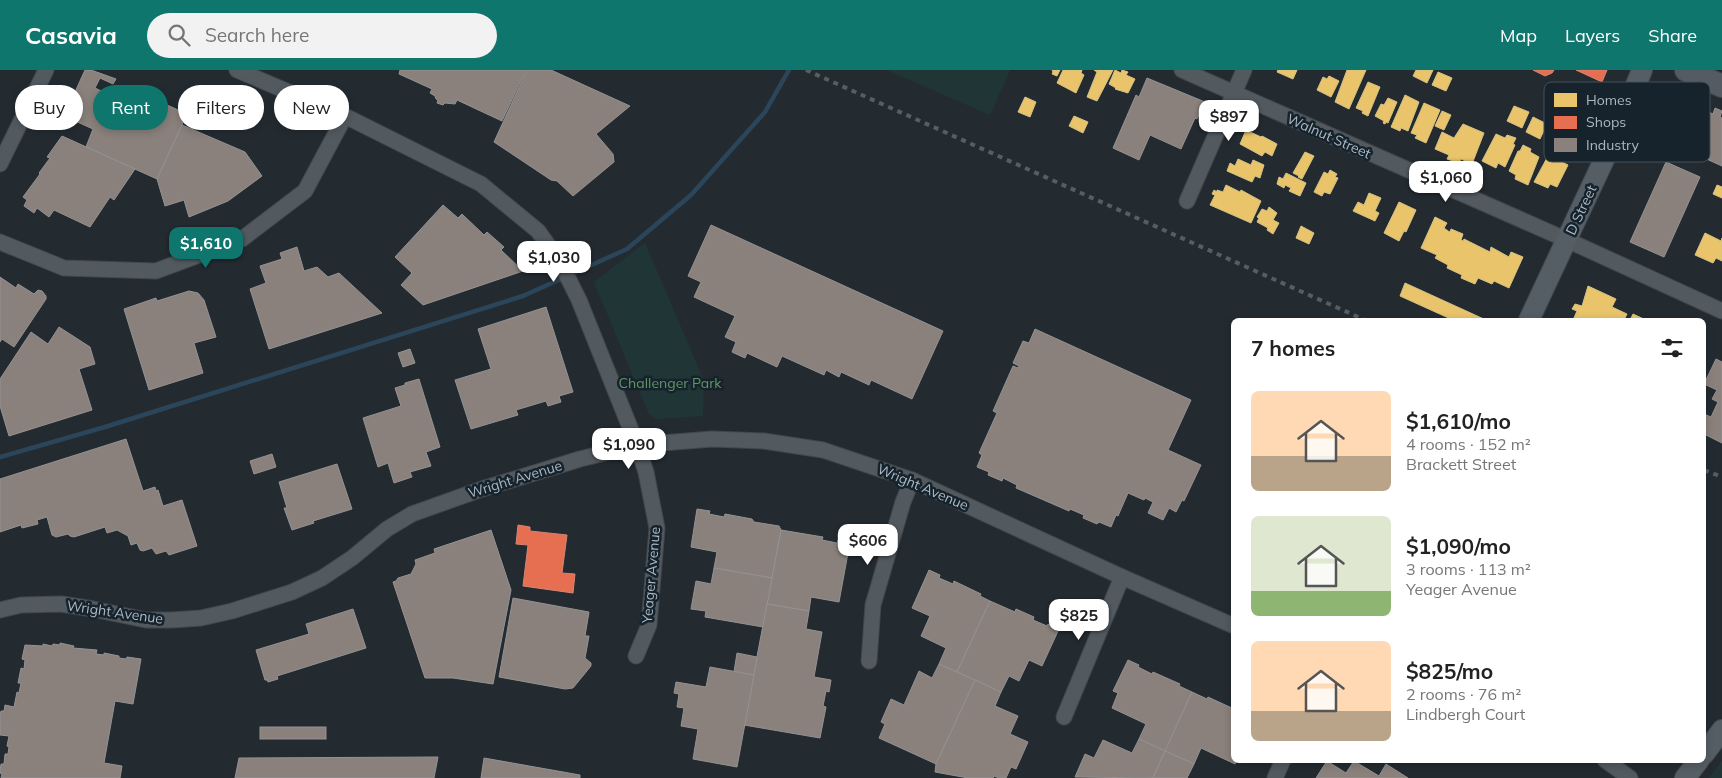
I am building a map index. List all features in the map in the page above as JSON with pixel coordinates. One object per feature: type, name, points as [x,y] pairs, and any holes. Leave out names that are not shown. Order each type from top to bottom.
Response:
[{"type":"main road","points":[[1686,70],[1722,86]]},
{"type":"street","points":[[0,164],[46,70]]},
{"type":"street","name":"Yeager Avenue","points":[[237,70],[274,86]]},
{"type":"street","name":"Walnut Street","points":[[1182,70],[1567,240],[1722,311]]},
{"type":"street","points":[[1187,201],[1244,70]]},
{"type":"street","name":"D Street","points":[[1637,82],[1642,70]]},
{"type":"street","name":"Yeager Avenue","points":[[349,118],[481,184],[538,230],[560,262],[574,291],[637,445],[646,472],[657,528],[649,625],[636,656]]},
{"type":"street","points":[[0,242],[64,268],[156,271],[242,239],[305,190],[337,130]]},
{"type":"street","name":"D Street","points":[[1530,318],[1603,162]]},
{"type":"street","name":"Wright Avenue","points":[[0,610],[21,606],[61,604],[146,620],[201,618],[232,612],[292,592],[322,578],[352,558],[387,529],[412,514],[438,504],[544,470],[637,445],[712,439],[764,441],[823,450],[912,480],[1122,577],[1231,625]]},
{"type":"street","points":[[869,661],[873,605],[903,502],[912,480]]},
{"type":"street","points":[[1064,717],[1122,577]]},
{"type":"street","points":[[1706,751],[1722,730]]},
{"type":"street","points":[[1276,778],[1282,763]]},
{"type":"street","points":[[1609,763],[1630,778]]},
{"type":"street","points":[[1685,778],[1697,763]]},
{"type":"green space","points":[[887,70],[1010,70],[990,115]]},
{"type":"green space","name":"Challenger Park","points":[[645,243],[704,381],[703,416],[657,419],[649,414],[594,282]]},
{"type":"green space","points":[[1722,761],[1722,778],[1709,778]]},
{"type":"building: Homes","points":[[1052,70],[1060,70],[1057,76],[1052,74]]},
{"type":"building: Homes","points":[[1063,70],[1082,70],[1081,73],[1084,75],[1076,93],[1057,83]]},
{"type":"building: Homes","points":[[1094,70],[1113,70],[1097,101],[1087,97],[1097,72]]},
{"type":"building: Homes","points":[[1115,70],[1121,73],[1122,70],[1128,72],[1126,75],[1135,79],[1128,93],[1115,89],[1109,84]]},
{"type":"building: Homes","points":[[1278,70],[1297,70],[1293,79],[1277,72]]},
{"type":"building: Homes","points":[[1347,70],[1366,70],[1349,109],[1335,102]]},
{"type":"building: Homes","points":[[1416,70],[1433,70],[1427,83],[1413,76]]},
{"type":"building: Homes","points":[[1438,72],[1452,78],[1446,91],[1432,85]]},
{"type":"building: Homes","points":[[1329,76],[1339,81],[1331,97],[1317,90],[1323,77],[1327,79]]},
{"type":"building: Homes","points":[[1368,82],[1380,87],[1368,116],[1356,108]]},
{"type":"building: Homes","points":[[1405,95],[1419,102],[1408,131],[1401,128],[1400,131],[1391,127]]},
{"type":"building: Homes","points":[[1025,97],[1036,102],[1030,117],[1018,112]]},
{"type":"building: Homes","points":[[1388,98],[1397,102],[1388,123],[1386,122],[1385,124],[1383,123],[1384,121],[1375,116],[1381,104],[1384,105]]},
{"type":"building: Homes","points":[[1424,103],[1440,110],[1426,143],[1415,138],[1417,135],[1411,133]]},
{"type":"building: Homes","points":[[1514,106],[1529,112],[1522,128],[1507,121]]},
{"type":"building: Homes","points":[[1442,111],[1451,115],[1444,130],[1435,126]]},
{"type":"building: Homes","points":[[1074,116],[1088,122],[1083,133],[1069,126]]},
{"type":"building: Homes","points":[[1533,117],[1544,122],[1544,130],[1540,139],[1526,132]]},
{"type":"building: Homes","points":[[1463,124],[1484,133],[1472,164],[1461,159],[1459,163],[1447,159],[1449,155],[1435,149],[1442,132],[1454,138]]},
{"type":"building: Homes","points":[[1246,130],[1277,144],[1272,156],[1265,152],[1262,156],[1240,144]]},
{"type":"building: Homes","points":[[1496,134],[1505,138],[1507,135],[1516,138],[1513,144],[1515,145],[1505,167],[1498,163],[1496,168],[1482,161]]},
{"type":"building: Homes","points":[[1523,145],[1531,149],[1530,152],[1539,157],[1528,185],[1515,179],[1516,175],[1509,171],[1518,151],[1520,151]]},
{"type":"building: Homes","points":[[1305,152],[1314,156],[1302,179],[1293,173]]},
{"type":"building: Homes","points":[[1238,159],[1251,165],[1253,160],[1264,165],[1260,178],[1255,176],[1252,182],[1227,171],[1230,163],[1235,166]]},
{"type":"building: Homes","points":[[1545,162],[1562,162],[1568,165],[1557,187],[1550,184],[1548,188],[1534,182]]},
{"type":"building: Homes","points":[[1330,170],[1337,174],[1335,177],[1338,178],[1330,194],[1324,192],[1322,196],[1314,192],[1324,172],[1328,174]]},
{"type":"building: Homes","points":[[1286,173],[1306,183],[1300,196],[1289,191],[1291,188],[1285,185],[1284,188],[1277,184],[1279,177],[1283,179]]},
{"type":"building: Homes","points":[[1226,185],[1240,192],[1241,190],[1261,201],[1251,223],[1210,205],[1215,195],[1212,194],[1214,190],[1223,192]]},
{"type":"building: Homes","points":[[1717,185],[1722,187],[1722,198],[1713,194]]},
{"type":"building: Homes","points":[[1369,193],[1381,198],[1375,211],[1379,213],[1375,221],[1353,211],[1358,202],[1364,205]]},
{"type":"building: Homes","points":[[1399,202],[1416,210],[1406,232],[1404,231],[1399,241],[1384,233]]},
{"type":"building: Homes","points":[[1269,207],[1277,213],[1273,220],[1279,223],[1273,234],[1267,230],[1268,228],[1257,222],[1259,218],[1257,217],[1262,209],[1267,211]]},
{"type":"building: Homes","points":[[1435,217],[1447,223],[1444,228],[1448,231],[1450,232],[1451,229],[1463,234],[1461,240],[1463,241],[1464,239],[1490,252],[1491,247],[1509,257],[1511,252],[1523,257],[1509,288],[1494,281],[1492,284],[1478,278],[1475,284],[1461,278],[1462,275],[1447,268],[1448,265],[1435,258],[1437,255],[1421,248]]},
{"type":"building: Homes","points":[[1301,226],[1314,233],[1309,244],[1296,238]]},
{"type":"building: Homes","points":[[1705,233],[1721,241],[1722,238],[1722,261],[1716,258],[1713,263],[1695,255]]},
{"type":"building: Homes","points":[[1405,283],[1482,318],[1449,318],[1400,296]]},
{"type":"building: Homes","points":[[1588,286],[1616,299],[1612,307],[1627,314],[1625,318],[1574,318],[1577,311],[1572,309],[1575,304],[1582,306]]},
{"type":"building: Homes","points":[[1633,314],[1642,318],[1631,318]]},
{"type":"building: Shops","points":[[1533,70],[1554,70],[1545,76]]},
{"type":"building: Shops","points":[[1576,70],[1607,70],[1602,82]]},
{"type":"building: Shops","points":[[518,525],[530,527],[530,531],[567,535],[562,573],[575,574],[573,593],[523,586],[528,545],[516,544]]},
{"type":"building: Industry","points":[[85,70],[91,70],[116,79],[113,84],[100,78],[96,85],[93,85],[93,129],[83,125],[83,85],[78,85]]},
{"type":"building: Industry","points":[[400,70],[526,70],[502,121],[457,100],[455,104],[445,103],[443,105],[437,103],[438,100],[430,93],[432,89],[399,74]]},
{"type":"building: Industry","points":[[527,70],[551,70],[630,106],[596,134],[613,154],[614,162],[573,196],[557,181],[551,180],[494,142]]},
{"type":"building: Industry","points":[[1147,78],[1205,102],[1197,119],[1195,118],[1181,149],[1150,135],[1139,160],[1113,148],[1136,95],[1139,97]]},
{"type":"building: Industry","points":[[168,105],[178,110],[178,130],[180,130],[157,179],[86,147],[93,129],[168,130]]},
{"type":"building: Industry","points":[[1715,108],[1722,111],[1720,117],[1722,118],[1722,166],[1710,161],[1710,113],[1713,114]]},
{"type":"building: Industry","points":[[180,130],[194,130],[245,152],[262,176],[228,201],[189,217],[184,200],[165,206],[157,179]]},
{"type":"building: Industry","points":[[62,136],[135,169],[114,200],[110,197],[90,227],[54,210],[49,217],[37,208],[34,213],[24,206],[27,200],[23,197],[40,174],[50,158],[47,157]]},
{"type":"building: Industry","points":[[1666,162],[1700,177],[1664,257],[1630,242]]},
{"type":"building: Industry","points":[[443,205],[458,218],[462,214],[484,235],[487,232],[504,247],[501,250],[523,271],[423,305],[401,285],[412,273],[395,257]]},
{"type":"building: Industry","points":[[711,225],[943,331],[912,399],[871,380],[869,385],[841,372],[839,377],[826,370],[824,375],[782,356],[777,367],[747,353],[745,358],[732,352],[736,342],[725,337],[735,316],[694,297],[701,282],[688,276]]},
{"type":"building: Industry","points":[[297,247],[304,271],[317,267],[328,277],[339,273],[382,313],[269,349],[250,289],[266,283],[260,266],[282,259],[280,253]]},
{"type":"building: Industry","points":[[0,277],[16,288],[18,284],[34,294],[38,290],[42,291],[46,296],[46,299],[14,347],[2,339],[0,342]]},
{"type":"building: Industry","points":[[189,291],[198,293],[204,300],[216,337],[194,343],[203,373],[149,390],[124,309],[156,298],[157,301]]},
{"type":"building: Industry","points":[[546,307],[573,392],[559,396],[561,402],[548,406],[546,401],[516,410],[518,415],[471,429],[455,380],[491,369],[478,329]]},
{"type":"building: Industry","points":[[59,327],[90,347],[95,364],[79,369],[92,410],[9,436],[0,406],[0,379],[31,332],[48,344]]},
{"type":"building: Industry","points":[[1035,329],[1191,400],[1168,450],[1201,465],[1184,501],[1182,500],[1176,512],[1169,508],[1163,520],[1148,513],[1153,502],[1128,493],[1111,527],[1099,522],[1097,524],[1083,518],[1084,515],[1070,509],[1069,511],[1016,488],[1017,485],[1003,478],[1002,481],[988,475],[989,472],[977,467],[982,455],[979,453],[997,413],[993,411],[1013,366],[1018,368],[1019,366],[1013,363],[1023,341],[1029,343]]},
{"type":"building: Industry","points":[[410,349],[415,363],[403,367],[398,353]]},
{"type":"building: Industry","points":[[1716,359],[1722,362],[1722,443],[1706,435],[1706,415],[1711,417],[1718,402],[1712,399],[1717,390],[1706,385],[1706,380]]},
{"type":"building: Industry","points":[[419,379],[440,447],[426,452],[431,466],[410,472],[412,477],[394,483],[388,463],[378,467],[363,418],[401,406],[395,388]]},
{"type":"building: Industry","points":[[126,439],[143,491],[155,487],[156,491],[158,490],[163,506],[182,500],[197,546],[169,555],[166,551],[156,554],[152,548],[143,551],[140,550],[137,543],[131,545],[128,536],[117,530],[107,533],[105,527],[74,537],[68,534],[56,537],[52,535],[47,517],[37,520],[38,524],[22,528],[21,525],[0,532],[0,479]]},
{"type":"building: Industry","points":[[272,454],[276,467],[254,474],[250,461]]},
{"type":"building: Industry","points":[[337,464],[352,509],[313,521],[314,523],[292,530],[284,508],[287,508],[279,482]]},
{"type":"building: Industry","points":[[697,509],[710,511],[709,514],[724,517],[725,514],[752,519],[754,522],[779,526],[781,530],[772,578],[714,568],[717,552],[691,547]]},
{"type":"building: Industry","points":[[491,530],[511,590],[493,684],[453,678],[425,678],[393,582],[398,578],[411,574],[416,564],[415,560],[435,553],[434,549]]},
{"type":"building: Industry","points":[[781,530],[823,537],[822,540],[837,543],[838,540],[850,542],[839,602],[811,597],[809,611],[767,604]]},
{"type":"building: Industry","points":[[714,568],[772,578],[763,627],[705,617],[706,611],[691,609],[696,581],[711,584]]},
{"type":"building: Industry","points":[[929,570],[940,575],[939,578],[953,584],[954,581],[981,594],[980,596],[990,601],[957,672],[939,664],[946,648],[921,636],[930,616],[912,608]]},
{"type":"building: Industry","points":[[513,598],[589,612],[585,636],[589,636],[585,658],[591,663],[591,666],[573,688],[565,689],[499,677]]},
{"type":"building: Industry","points":[[990,601],[1015,612],[1016,609],[1034,617],[1033,620],[1059,629],[1042,666],[1029,660],[1019,681],[1009,676],[1001,692],[957,672]]},
{"type":"building: Industry","points":[[767,604],[809,611],[806,629],[822,632],[814,677],[831,680],[829,692],[826,691],[823,706],[826,707],[820,738],[744,725]]},
{"type":"building: Industry","points":[[353,609],[366,648],[277,676],[278,679],[268,682],[265,680],[256,650],[309,634],[306,624]]},
{"type":"building: Industry","points":[[60,643],[74,646],[73,648],[97,650],[96,654],[104,655],[104,653],[119,656],[119,658],[141,659],[133,704],[115,701],[104,763],[122,766],[120,778],[1,778],[1,764],[4,764],[5,754],[8,754],[9,736],[0,735],[1,711],[4,711],[5,705],[14,707],[21,683],[18,683],[21,668],[24,669],[25,660],[22,659],[25,645],[43,646],[43,644],[52,646],[53,644],[60,645]]},
{"type":"building: Industry","points":[[737,653],[757,657],[754,675],[734,672]]},
{"type":"building: Industry","points":[[1128,660],[1152,674],[1153,672],[1180,684],[1179,686],[1192,692],[1165,751],[1139,739],[1146,724],[1112,708],[1118,693],[1113,691]]},
{"type":"building: Industry","points":[[939,664],[975,680],[936,764],[879,738],[885,724],[881,722],[891,699],[904,705],[919,671],[932,678]]},
{"type":"building: Industry","points":[[710,667],[754,675],[737,767],[693,759],[698,729],[681,726],[684,708],[677,707],[679,694],[674,693],[676,682],[706,687]]},
{"type":"building: Industry","points":[[975,680],[1001,692],[995,706],[1018,716],[1010,734],[1028,742],[1016,769],[1011,767],[1006,778],[994,776],[993,778],[968,778],[935,772],[936,764]]},
{"type":"building: Industry","points":[[1192,692],[1231,708],[1231,762],[1201,748],[1194,764],[1165,751]]},
{"type":"building: Industry","points":[[260,727],[326,727],[326,739],[260,739]]},
{"type":"building: Industry","points":[[1139,739],[1165,751],[1153,778],[1075,777],[1085,754],[1094,758],[1103,740],[1132,753]]},
{"type":"building: Industry","points":[[1165,751],[1194,764],[1187,778],[1153,778]]},
{"type":"building: Industry","points":[[438,757],[434,778],[235,778],[239,758]]},
{"type":"building: Industry","points":[[484,758],[580,775],[580,778],[481,778]]},
{"type":"building: Industry","points":[[1326,763],[1330,763],[1346,773],[1353,763],[1357,763],[1379,776],[1386,764],[1408,778],[1316,778]]},
{"type":"waterway","points":[[0,457],[105,427],[523,296],[627,249],[691,195],[765,112],[789,70]]},
{"type":"railway","points":[[806,70],[1361,318]]},
{"type":"railway","points":[[1706,471],[1722,477]]}]
